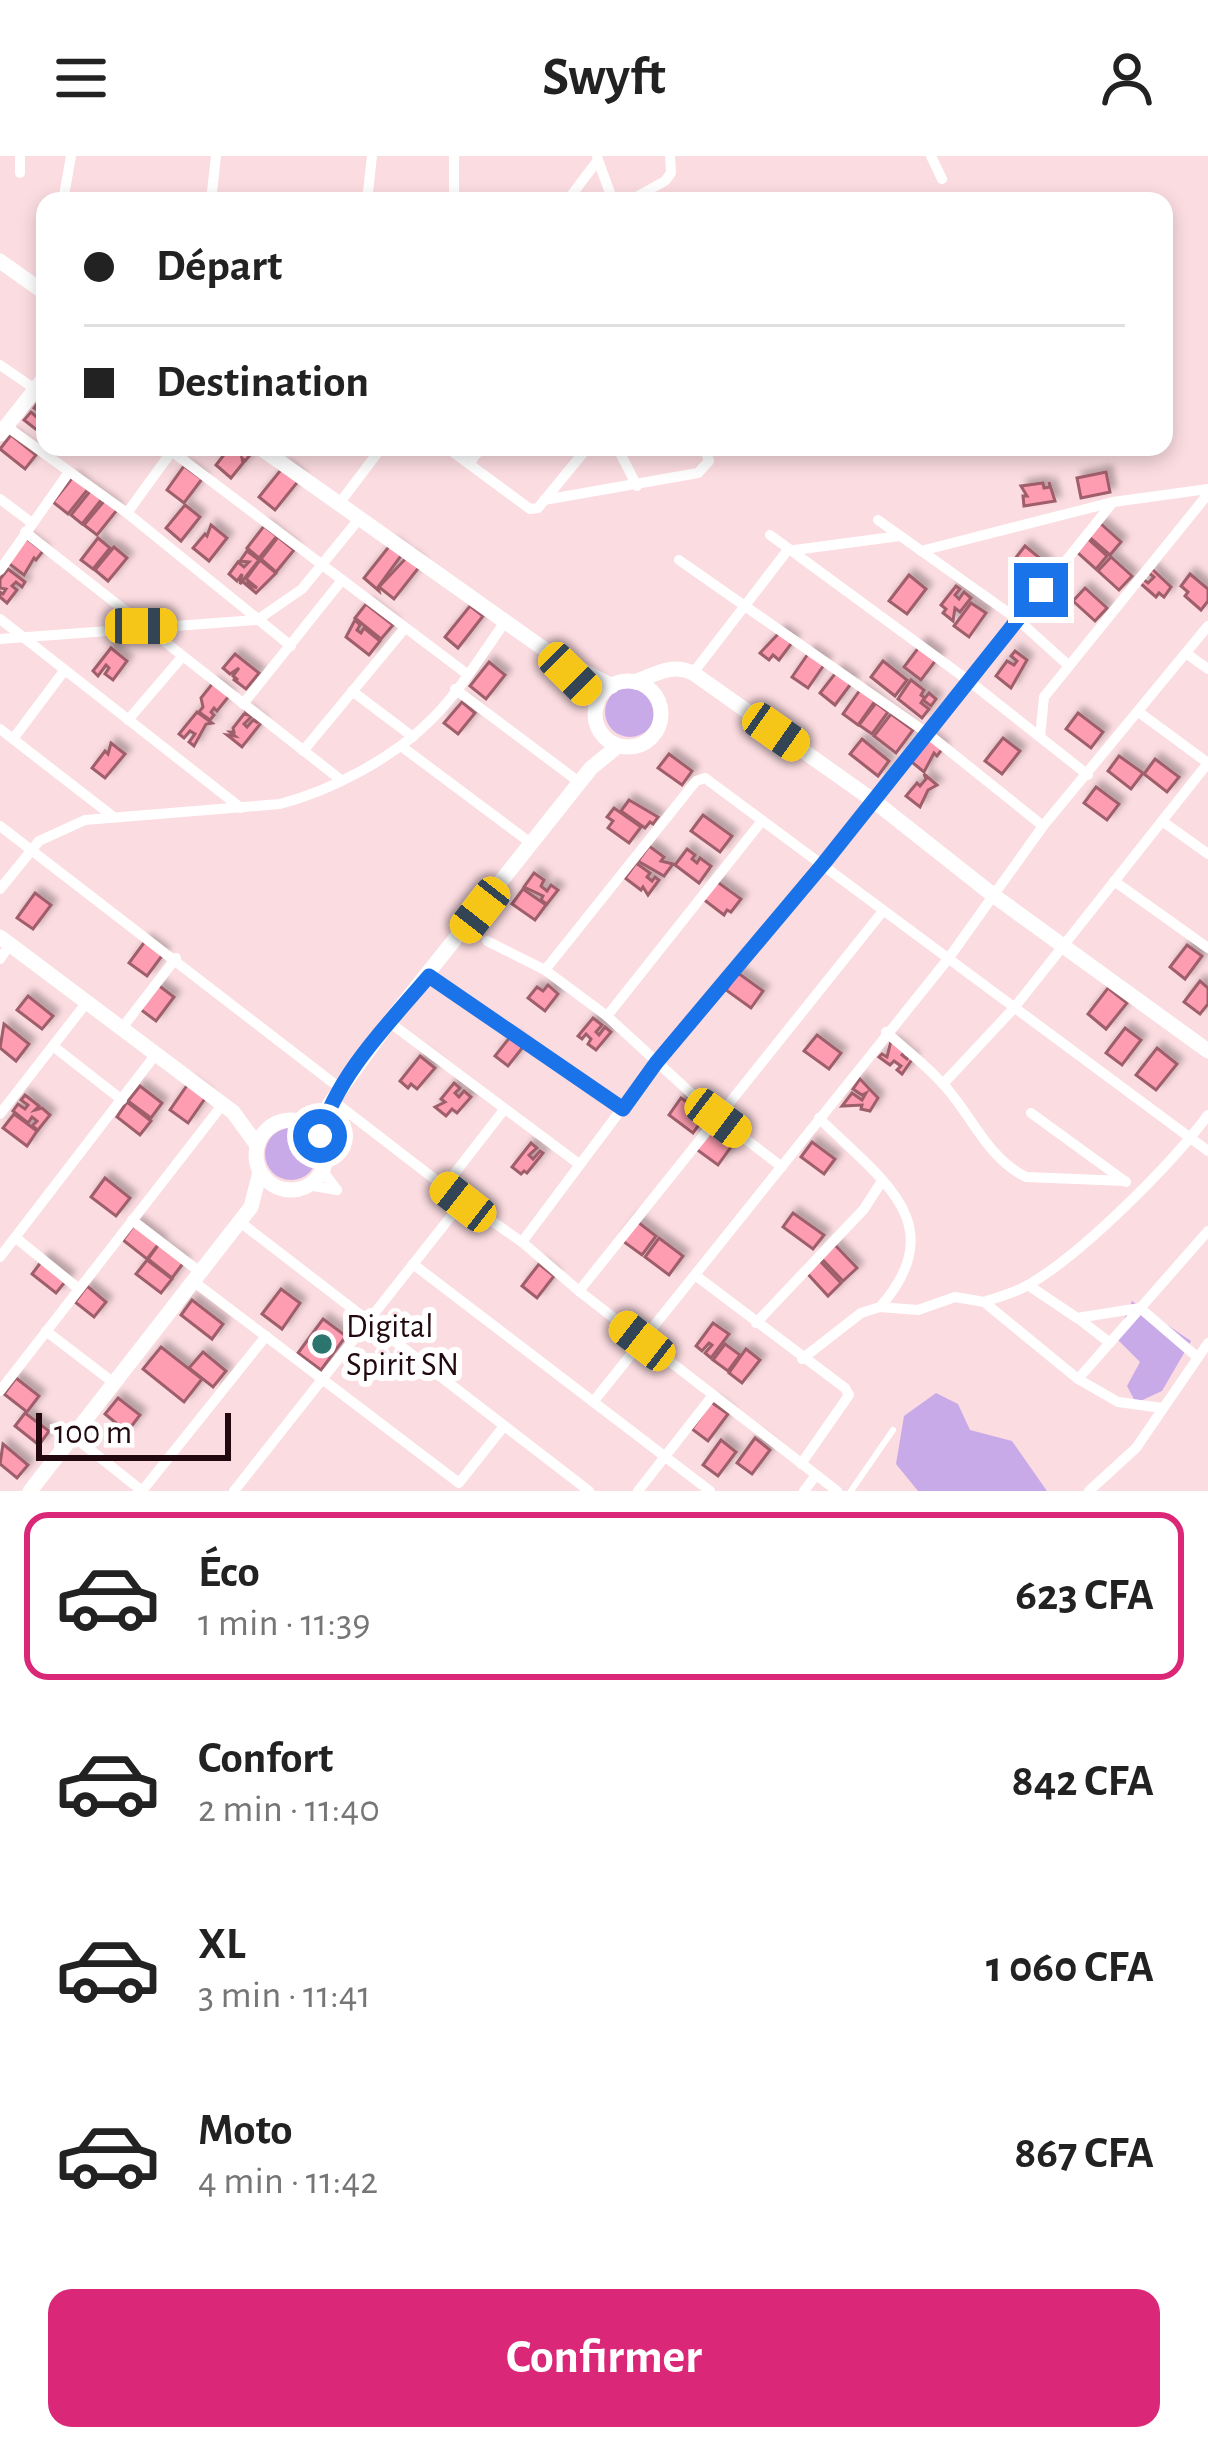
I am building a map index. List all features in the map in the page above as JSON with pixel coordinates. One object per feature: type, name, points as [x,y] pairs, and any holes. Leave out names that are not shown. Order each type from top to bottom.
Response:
[{"type":"street","points":[[20,156],[20,173]]},
{"type":"street","points":[[64,192],[70,156]]},
{"type":"street","points":[[212,192],[216,156]]},
{"type":"street","points":[[368,192],[372,156]]},
{"type":"street","points":[[454,156],[454,192]]},
{"type":"street","points":[[645,192],[671,172],[670,156]]},
{"type":"street","points":[[931,156],[942,178]]},
{"type":"street","points":[[574,192],[598,158]]},
{"type":"street","points":[[598,158],[610,192]]},
{"type":"street","points":[[0,261],[36,286]]},
{"type":"street","points":[[0,364],[36,381]]},
{"type":"street","points":[[36,388],[3,430],[36,451]]},
{"type":"street","points":[[44,456],[127,513],[291,646]]},
{"type":"street","points":[[127,513],[164,456]]},
{"type":"street","points":[[178,456],[467,674]]},
{"type":"street","points":[[271,456],[550,654],[611,686],[670,668],[693,673],[874,801],[993,895],[1208,1052]]},
{"type":"street","points":[[338,505],[375,456]]},
{"type":"street","points":[[459,456],[530,509],[544,500],[581,456]]},
{"type":"street","points":[[469,463],[475,456]]},
{"type":"street","points":[[622,456],[637,486]]},
{"type":"street","points":[[544,500],[698,473],[710,461],[708,456]]},
{"type":"street","points":[[0,570],[69,472]]},
{"type":"street","points":[[921,551],[1113,502],[1208,492]]},
{"type":"street","points":[[1040,736],[1044,697],[1208,492]]},
{"type":"street","points":[[0,499],[141,626],[341,780]]},
{"type":"street","points":[[522,1241],[656,1063],[824,863],[1113,502]]},
{"type":"street","points":[[0,638],[257,620],[290,599],[358,519]]},
{"type":"street","points":[[878,520],[1017,619],[1068,665]]},
{"type":"street","points":[[770,536],[969,681],[1088,775]]},
{"type":"street","points":[[693,673],[788,551],[900,536]]},
{"type":"street","points":[[679,560],[927,733],[1043,826]]},
{"type":"street","points":[[243,704],[342,580]]},
{"type":"street","points":[[0,619],[241,808]]},
{"type":"street","points":[[0,889],[30,849],[61,828],[112,816],[241,808],[303,798],[341,780],[401,746],[436,716],[505,622]]},
{"type":"street","points":[[593,1402],[948,959],[1043,826],[1208,626]]},
{"type":"street","points":[[303,751],[405,628]]},
{"type":"street","points":[[550,654],[597,704]]},
{"type":"street","points":[[1187,654],[1208,669]]},
{"type":"street","points":[[128,720],[182,657]]},
{"type":"street","points":[[656,698],[670,668]]},
{"type":"street","points":[[13,739],[64,671]]},
{"type":"street","points":[[597,725],[618,746],[636,746],[655,734],[661,716],[656,698],[635,682]]},
{"type":"street","points":[[585,775],[597,704],[611,686]]},
{"type":"street","points":[[455,689],[585,775]]},
{"type":"street","points":[[352,691],[413,736]]},
{"type":"street","points":[[944,1084],[1014,1008],[1208,763],[1140,713]]},
{"type":"street","points":[[0,729],[112,816]]},
{"type":"street","points":[[401,746],[532,844]]},
{"type":"street","points":[[320,1136],[334,1098],[389,1022],[585,775],[618,746]]},
{"type":"street","points":[[544,970],[696,781],[705,778],[1208,1151]]},
{"type":"street","points":[[1162,820],[1208,854]]},
{"type":"street","points":[[607,1016],[761,822]]},
{"type":"street","points":[[0,826],[176,958],[334,1098],[463,1202],[522,1241],[579,1291],[837,1491]]},
{"type":"street","points":[[1114,881],[1208,948]]},
{"type":"street","points":[[579,1291],[883,911]]},
{"type":"street","points":[[0,959],[5,940],[228,1108],[257,1145],[260,1172],[251,1207],[30,1491]]},
{"type":"street","points":[[487,941],[544,970],[607,1016],[718,1118],[782,1167]]},
{"type":"street","points":[[122,1028],[176,958]]},
{"type":"street","points":[[429,976],[623,1109]]},
{"type":"street","points":[[0,1114],[87,1001]]},
{"type":"street","points":[[389,1022],[579,1164]]},
{"type":"street","points":[[886,1032],[944,1084],[1014,1171],[1026,1177],[1125,1181]]},
{"type":"street","points":[[53,1046],[122,1100]]},
{"type":"street","points":[[0,1257],[156,1054]]},
{"type":"street","points":[[228,1108],[273,1124],[299,1120],[334,1098]]},
{"type":"street","points":[[0,1391],[133,1220],[228,1108]]},
{"type":"street","points":[[444,1186],[503,1111]]},
{"type":"street","points":[[1031,1113],[1138,1190]]},
{"type":"street","points":[[802,1359],[861,1313],[880,1307],[907,1312],[955,1298],[984,1302],[1028,1285],[1075,1250],[1191,1138],[1208,1115]]},
{"type":"street","points":[[819,1118],[882,1181],[906,1210],[913,1229],[912,1253],[899,1286],[880,1307]]},
{"type":"street","points":[[251,1207],[308,1185],[322,1170],[325,1147],[320,1136],[299,1120]]},
{"type":"street","points":[[257,1145],[273,1124]]},
{"type":"street","points":[[260,1172],[267,1181],[288,1190]]},
{"type":"street","points":[[756,1323],[864,1209],[882,1181]]},
{"type":"street","points":[[234,1491],[463,1202]]},
{"type":"street","points":[[133,1220],[266,1336],[459,1483],[504,1426]]},
{"type":"street","points":[[240,1222],[589,1491]]},
{"type":"street","points":[[1078,1379],[1208,1231]]},
{"type":"street","points":[[16,1238],[79,1289]]},
{"type":"street","points":[[413,1264],[710,1491]]},
{"type":"street","points":[[694,1275],[845,1388],[848,1395],[801,1464]]},
{"type":"street","points":[[1028,1285],[1110,1342]]},
{"type":"street","points":[[984,1302],[1078,1379],[1118,1402],[1162,1408]]},
{"type":"street","points":[[1077,1318],[1140,1308],[1196,1356]]},
{"type":"street","points":[[46,1331],[114,1383]]},
{"type":"street","points":[[73,1436],[142,1491],[266,1336]]},
{"type":"street","points":[[1089,1491],[1136,1448],[1208,1343]]},
{"type":"street","points":[[638,1491],[713,1395]]},
{"type":"street","points":[[804,1491],[816,1475]]},
{"type":"lane","points":[[851,1491],[893,1430]]},
{"type":"shaded area","points":[[620,688],[640,688],[654,702],[654,722],[640,736],[620,736],[606,722],[606,702]]},
{"type":"shaded area","points":[[291,1128],[309,1136],[317,1154],[309,1172],[291,1180],[273,1172],[265,1154],[273,1136]]},
{"type":"shaded area","points":[[1132,1301],[1191,1341],[1162,1391],[1136,1403],[1127,1386],[1140,1362],[1116,1338]]},
{"type":"shaded area","points":[[936,1393],[958,1404],[970,1430],[1012,1441],[1047,1491],[918,1491],[896,1464],[904,1416]]},
{"type":"building","points":[[31,412],[36,416],[36,429],[24,420]]},
{"type":"building","points":[[11,435],[36,455],[25,469],[0,449]]},
{"type":"building","points":[[223,456],[249,456],[245,461],[242,458],[231,478],[216,465]]},
{"type":"building","points":[[184,466],[202,479],[184,503],[167,490]]},
{"type":"building","points":[[284,466],[300,479],[275,510],[259,497]]},
{"type":"building","points":[[1106,472],[1110,492],[1081,498],[1077,478]]},
{"type":"building","points":[[73,477],[88,489],[68,514],[53,502]]},
{"type":"building","points":[[1049,482],[1055,501],[1024,506],[1023,496],[1027,496],[1021,486],[1043,483],[1044,488],[1050,487]]},
{"type":"building","points":[[91,490],[102,499],[82,524],[71,515]]},
{"type":"building","points":[[105,500],[117,510],[97,535],[84,525]]},
{"type":"building","points":[[185,505],[200,517],[181,541],[166,528]]},
{"type":"building","points":[[1100,523],[1121,542],[1110,555],[1088,536]]},
{"type":"building","points":[[211,525],[227,538],[209,561],[193,548],[207,536]]},
{"type":"building","points":[[264,526],[277,536],[259,558],[247,548]]},
{"type":"building","points":[[278,537],[294,550],[276,572],[261,559]]},
{"type":"building","points":[[26,538],[43,551],[24,575],[7,562]]},
{"type":"building","points":[[98,538],[110,548],[93,569],[81,560]]},
{"type":"building","points":[[1088,539],[1107,556],[1096,569],[1077,552]]},
{"type":"building","points":[[391,544],[403,553],[379,591],[364,578]]},
{"type":"building","points":[[1025,546],[1047,564],[1036,578],[1014,560]]},
{"type":"building","points":[[114,547],[127,558],[108,581],[95,570]]},
{"type":"building","points":[[247,551],[259,560],[240,584],[242,574],[237,581],[229,574],[238,562],[244,567],[249,562],[240,561]]},
{"type":"building","points":[[408,556],[420,566],[394,599],[379,587]]},
{"type":"building","points":[[1111,557],[1132,576],[1119,590],[1098,571]]},
{"type":"building","points":[[260,560],[276,573],[256,593],[243,582],[257,588],[246,579]]},
{"type":"building","points":[[8,569],[25,582],[22,587],[16,582],[12,586],[17,590],[7,603],[0,597],[6,589],[0,588],[0,579]]},
{"type":"building","points":[[1152,569],[1171,587],[1164,597],[1159,593],[1156,597],[1140,583],[1154,577],[1149,573]]},
{"type":"building","points":[[1190,574],[1208,589],[1208,601],[1201,610],[1181,586]]},
{"type":"building","points":[[909,575],[926,589],[907,614],[889,601]]},
{"type":"building","points":[[956,586],[959,599],[964,592],[971,598],[960,612],[955,608],[953,621],[941,605]]},
{"type":"building","points":[[1085,588],[1107,608],[1095,621],[1073,601]]},
{"type":"building","points":[[971,603],[986,613],[969,637],[954,626]]},
{"type":"building","points":[[366,604],[393,625],[381,639],[355,618]]},
{"type":"building","points":[[470,606],[483,616],[458,648],[445,637]]},
{"type":"building","points":[[355,620],[360,625],[357,630],[361,633],[364,628],[380,641],[369,655],[346,637]]},
{"type":"building","points":[[781,631],[794,640],[779,660],[773,655],[769,660],[760,653]]},
{"type":"building","points":[[922,643],[939,656],[921,680],[904,667]]},
{"type":"building","points":[[111,648],[127,661],[113,680],[105,674],[106,665],[98,676],[93,671]]},
{"type":"building","points":[[810,651],[826,662],[808,688],[792,677]]},
{"type":"building","points":[[1015,651],[1027,660],[1011,688],[996,676],[1007,661],[1014,665],[1017,661],[1011,656]]},
{"type":"building","points":[[235,654],[259,673],[246,689],[233,679],[238,680],[233,676],[239,668],[230,674],[223,668]]},
{"type":"building","points":[[883,661],[907,680],[895,696],[871,677]]},
{"type":"building","points":[[489,662],[505,675],[486,699],[470,686]]},
{"type":"building","points":[[838,670],[853,681],[835,705],[820,693]]},
{"type":"building","points":[[911,680],[924,690],[921,695],[925,698],[929,693],[936,699],[931,706],[923,700],[929,709],[922,718],[898,699]]},
{"type":"building","points":[[213,683],[229,696],[217,711],[214,708],[210,720],[199,712],[201,698]]},
{"type":"building","points":[[860,690],[875,701],[858,725],[843,714]]},
{"type":"building","points":[[462,702],[475,713],[458,734],[444,723]]},
{"type":"building","points":[[876,703],[888,712],[872,734],[859,725]]},
{"type":"building","points":[[245,710],[252,716],[244,724],[247,727],[253,720],[258,723],[254,718],[261,723],[242,747],[227,735],[235,736],[230,732],[248,715]]},
{"type":"building","points":[[197,712],[212,723],[206,724],[194,746],[189,742],[195,734],[190,731],[184,738],[179,734]]},
{"type":"building","points":[[1078,713],[1103,732],[1091,748],[1066,729]]},
{"type":"building","points":[[891,714],[913,730],[896,753],[874,736]]},
{"type":"building","points":[[927,734],[943,748],[937,756],[934,753],[924,772],[908,759]]},
{"type":"building","points":[[1003,738],[1020,751],[1002,774],[985,761]]},
{"type":"building","points":[[862,739],[889,761],[878,776],[850,754]]},
{"type":"building","points":[[111,743],[125,754],[105,778],[92,768],[105,751],[108,754]]},
{"type":"building","points":[[669,754],[692,771],[682,785],[658,768]]},
{"type":"building","points":[[1119,756],[1143,773],[1131,789],[1108,771]]},
{"type":"building","points":[[1155,759],[1179,777],[1167,792],[1144,774]]},
{"type":"building","points":[[924,774],[937,785],[928,790],[920,807],[906,796],[926,779]]},
{"type":"building","points":[[1096,787],[1119,804],[1107,820],[1084,803]]},
{"type":"building","points":[[629,800],[658,817],[653,824],[645,828],[621,811]]},
{"type":"building","points":[[614,808],[641,827],[629,843],[608,828],[613,821],[607,817]]},
{"type":"building","points":[[703,815],[732,836],[720,852],[691,831]]},
{"type":"building","points":[[649,846],[664,857],[661,861],[673,864],[664,876],[638,861]]},
{"type":"building","points":[[687,849],[697,863],[700,858],[711,866],[699,883],[675,865]]},
{"type":"building","points":[[636,863],[650,873],[647,877],[652,881],[659,880],[648,895],[625,878]]},
{"type":"building","points":[[534,873],[544,880],[541,886],[547,891],[551,885],[558,890],[547,904],[543,896],[524,887]]},
{"type":"building","points":[[716,881],[741,899],[724,915],[703,899]]},
{"type":"building","points":[[523,889],[546,905],[535,920],[512,904]]},
{"type":"building","points":[[35,893],[51,905],[33,929],[17,918]]},
{"type":"building","points":[[146,940],[164,953],[147,976],[129,963]]},
{"type":"building","points":[[1187,945],[1202,956],[1185,979],[1170,967]]},
{"type":"building","points":[[738,973],[763,991],[751,1008],[726,990]]},
{"type":"building","points":[[1200,981],[1208,988],[1208,1004],[1200,1014],[1184,1002]]},
{"type":"building","points":[[158,985],[174,997],[156,1021],[140,1009]]},
{"type":"building","points":[[548,985],[558,994],[545,1011],[528,998],[537,987],[543,991]]},
{"type":"building","points":[[1108,988],[1127,1003],[1106,1029],[1088,1014]]},
{"type":"building","points":[[28,996],[53,1016],[42,1029],[17,1010]]},
{"type":"building","points":[[593,1018],[602,1025],[596,1032],[599,1035],[605,1027],[611,1032],[596,1050],[588,1044],[591,1039],[586,1034],[582,1039],[578,1036]]},
{"type":"building","points":[[4,1024],[29,1044],[16,1061],[0,1048]]},
{"type":"building","points":[[1125,1028],[1141,1040],[1122,1065],[1106,1053]]},
{"type":"building","points":[[817,1035],[841,1053],[829,1069],[804,1051]]},
{"type":"building","points":[[510,1037],[523,1047],[508,1066],[495,1056]]},
{"type":"building","points":[[891,1041],[905,1051],[902,1055],[907,1059],[909,1055],[913,1058],[902,1074],[897,1070],[901,1066],[879,1057],[887,1057]]},
{"type":"building","points":[[1157,1048],[1177,1064],[1156,1090],[1136,1075]]},
{"type":"building","points":[[420,1056],[435,1068],[417,1089],[411,1084],[408,1088],[400,1081]]},
{"type":"building","points":[[860,1079],[878,1098],[870,1111],[861,1109],[862,1105],[842,1106],[852,1093],[862,1100],[866,1093],[853,1089]]},
{"type":"building","points":[[454,1083],[460,1088],[455,1093],[459,1097],[464,1091],[471,1097],[457,1113],[452,1109],[446,1116],[435,1107],[445,1102],[441,1099]]},
{"type":"building","points":[[188,1084],[206,1097],[188,1123],[170,1110]]},
{"type":"building","points":[[140,1086],[162,1103],[151,1118],[128,1101]]},
{"type":"building","points":[[25,1095],[39,1106],[35,1110],[42,1108],[50,1115],[38,1130],[32,1126],[37,1121],[32,1117],[28,1123],[13,1111],[18,1104],[25,1109],[28,1105],[21,1100]]},
{"type":"building","points":[[681,1098],[706,1115],[693,1133],[669,1115]]},
{"type":"building","points":[[127,1102],[151,1121],[140,1135],[117,1117]]},
{"type":"building","points":[[14,1114],[37,1131],[27,1146],[3,1128]]},
{"type":"building","points":[[711,1128],[733,1144],[718,1165],[696,1149]]},
{"type":"building","points":[[812,1142],[835,1159],[824,1174],[801,1157]]},
{"type":"building","points":[[531,1143],[537,1148],[529,1155],[533,1159],[543,1153],[521,1174],[512,1167]]},
{"type":"building","points":[[105,1178],[130,1198],[116,1216],[91,1197]]},
{"type":"building","points":[[793,1213],[824,1235],[813,1249],[783,1227]]},
{"type":"building","points":[[634,1219],[656,1236],[642,1255],[620,1239]]},
{"type":"building","points":[[136,1222],[161,1241],[147,1259],[123,1240]]},
{"type":"building","points":[[659,1238],[683,1256],[669,1275],[645,1257]]},
{"type":"building","points":[[159,1244],[184,1262],[172,1278],[148,1259]]},
{"type":"building","points":[[835,1245],[857,1268],[843,1281],[821,1258]]},
{"type":"building","points":[[44,1258],[69,1277],[56,1293],[32,1274]]},
{"type":"building","points":[[147,1260],[172,1279],[161,1293],[136,1274]]},
{"type":"building","points":[[819,1260],[841,1283],[828,1296],[806,1272]]},
{"type":"building","points":[[539,1264],[554,1276],[537,1298],[522,1286]]},
{"type":"building","points":[[87,1286],[106,1302],[94,1317],[75,1302]]},
{"type":"building","points":[[281,1289],[300,1303],[282,1329],[262,1314]]},
{"type":"building","points":[[192,1300],[223,1324],[212,1339],[181,1315]]},
{"type":"building","name":"Digital Spirit SN","points":[[323,1319],[346,1336],[321,1370],[298,1353]]},
{"type":"building","points":[[713,1323],[729,1334],[711,1358],[705,1353],[712,1345],[702,1351],[696,1346]]},
{"type":"building","points":[[725,1344],[740,1355],[728,1371],[713,1360]]},
{"type":"building","points":[[161,1347],[202,1379],[184,1402],[143,1369]]},
{"type":"building","points":[[746,1349],[760,1360],[742,1383],[729,1373]]},
{"type":"building","points":[[203,1352],[226,1371],[213,1387],[189,1368]]},
{"type":"building","points":[[16,1378],[39,1396],[27,1412],[4,1394]]},
{"type":"building","points":[[118,1398],[140,1415],[127,1432],[105,1414]]},
{"type":"building","points":[[711,1402],[728,1414],[708,1441],[692,1429]]},
{"type":"building","points":[[25,1413],[49,1431],[39,1445],[15,1426]]},
{"type":"building","points":[[755,1438],[770,1450],[752,1474],[737,1463]]},
{"type":"building","points":[[721,1440],[736,1452],[718,1476],[703,1465]]},
{"type":"building","points":[[3,1444],[28,1465],[17,1478],[0,1464]]},
{"type":"place","name":"Digital Spirit SN","points":[[322,1344]]},
{"type":"route","points":[[320,1136],[329,1105],[429,976],[623,1109],[1041,590]]}]
